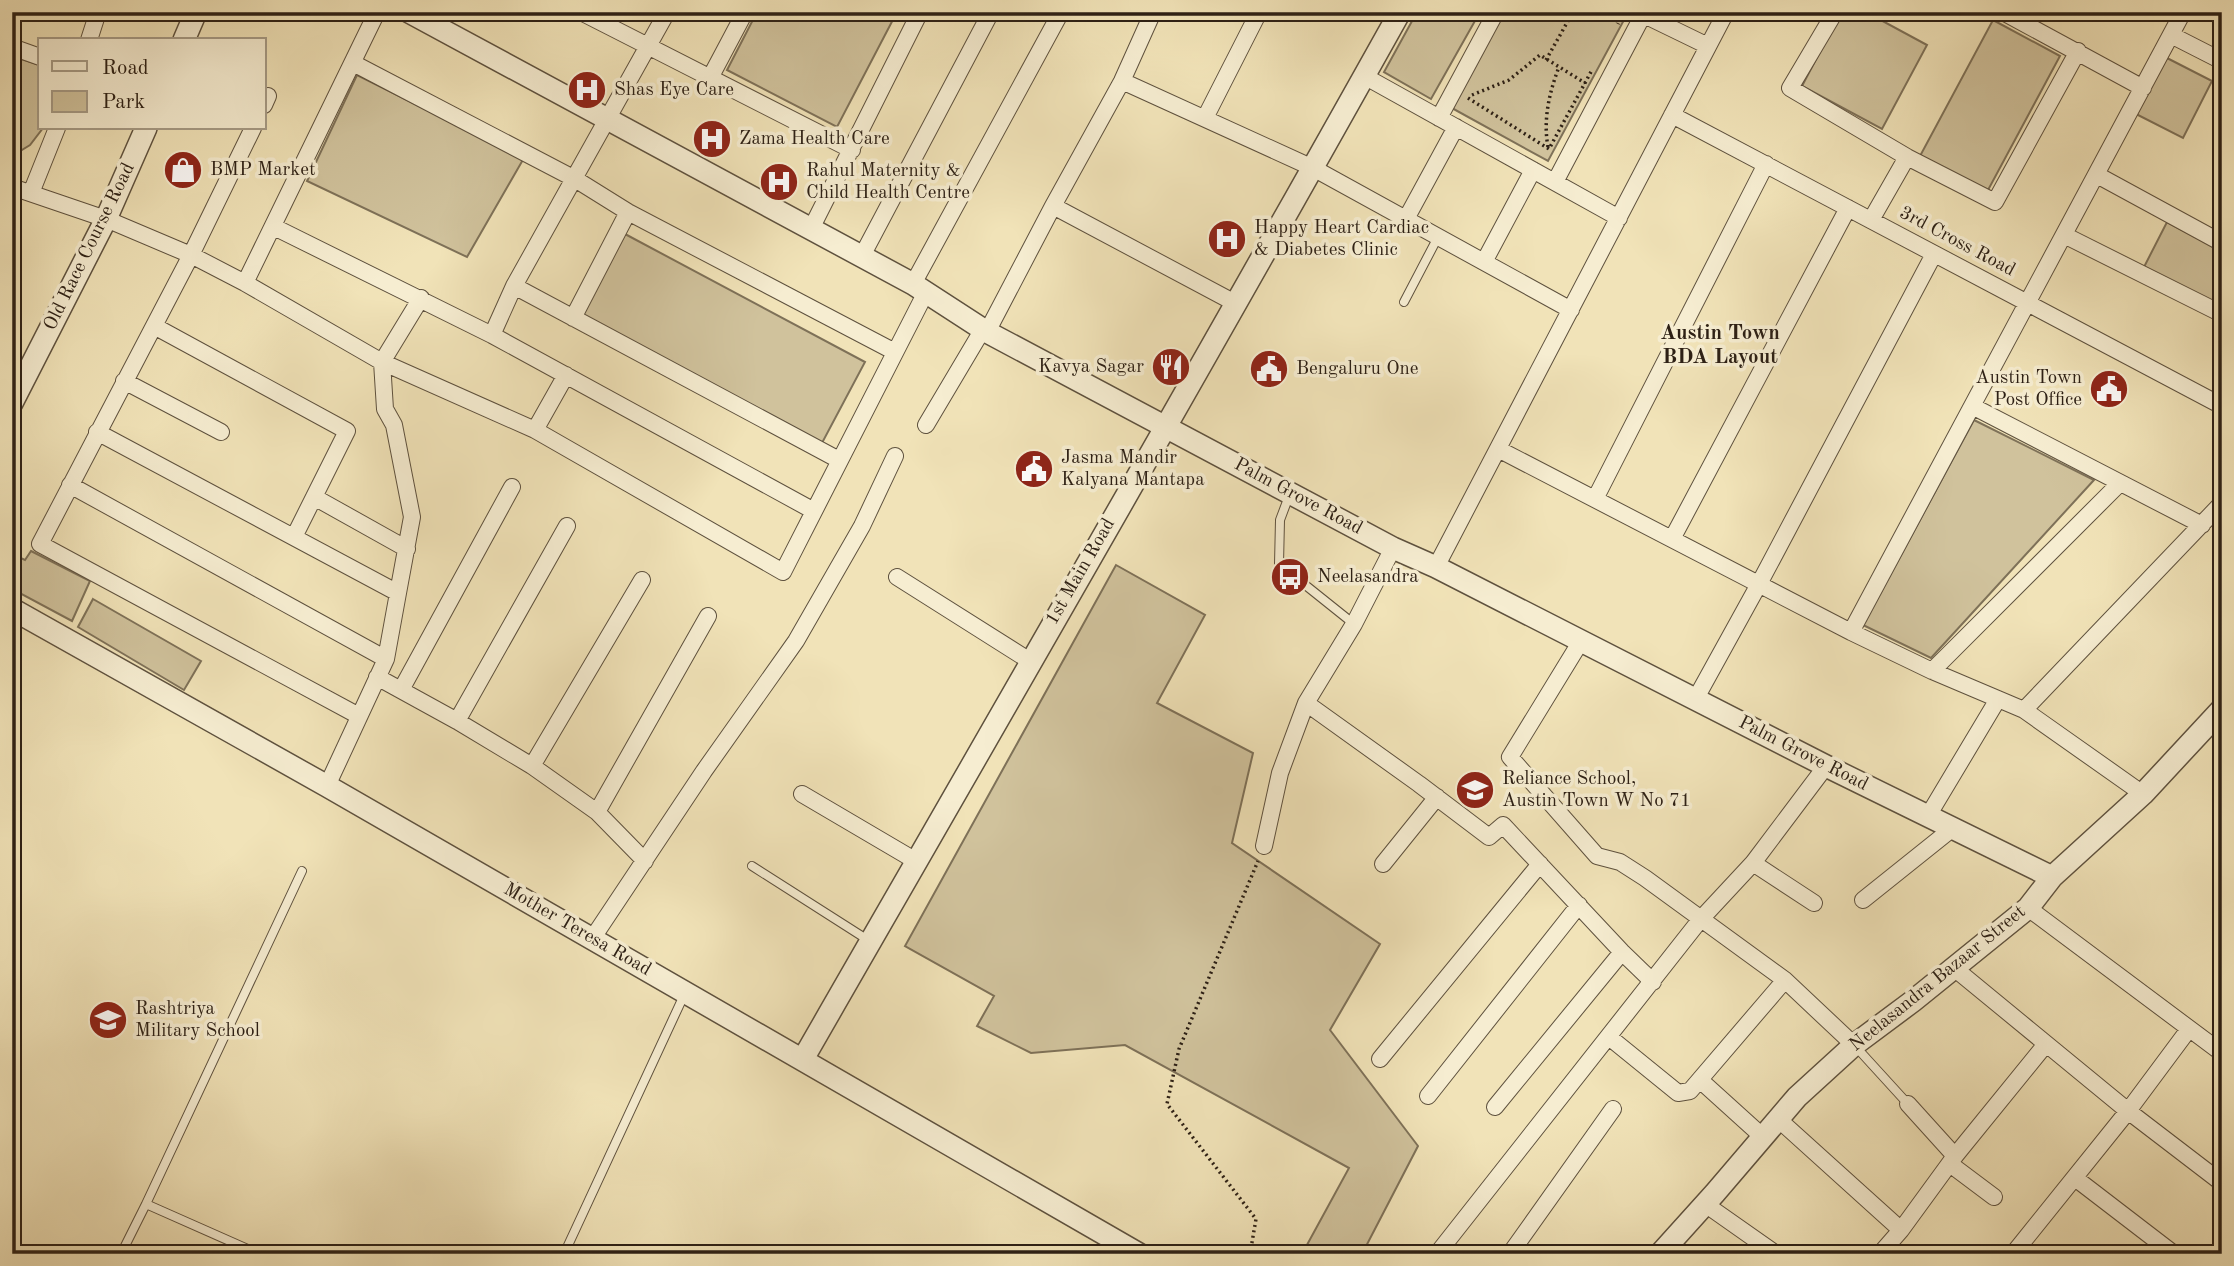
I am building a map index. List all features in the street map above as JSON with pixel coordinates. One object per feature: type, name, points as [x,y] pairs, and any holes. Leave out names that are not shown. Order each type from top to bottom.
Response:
[{"type":"street","points":[[90,38],[98,12]]},
{"type":"street","points":[[185,38],[196,12]]},
{"type":"street","points":[[245,283],[377,12]]},
{"type":"street","name":"Palm Grove Road","points":[[409,12],[862,256],[985,330],[1393,548],[1436,567],[1826,766],[2052,877]]},
{"type":"street","points":[[492,335],[514,286],[667,12]]},
{"type":"street","points":[[710,78],[745,12]]},
{"type":"street","points":[[811,229],[920,12]]},
{"type":"street","points":[[12,187],[106,219],[191,255],[382,362],[535,430],[783,572],[895,352],[919,288],[1061,12]]},
{"type":"street","points":[[926,425],[985,330],[1122,81],[1153,12]]},
{"type":"street","points":[[1205,118],[1259,12]]},
{"type":"street","name":"1st Main Road","points":[[803,1059],[1237,304],[1400,12]]},
{"type":"street","points":[[1438,118],[1496,12]]},
{"type":"street","points":[[1436,567],[1726,12]]},
{"type":"street","points":[[1835,12],[1790,88],[1907,156],[1995,202],[2078,51]]},
{"type":"street","points":[[2003,12],[2144,88]]},
{"type":"street","points":[[1851,632],[2183,12]]},
{"type":"street","points":[[590,14],[852,150]]},
{"type":"street","points":[[862,256],[984,14]]},
{"type":"street","points":[[1556,180],[1641,14],[1708,46]]},
{"type":"street","points":[[2171,36],[2222,61]]},
{"type":"street","points":[[12,47],[38,56]]},
{"type":"street","points":[[353,63],[895,352]]},
{"type":"street","points":[[1364,76],[1533,170],[1556,180],[1619,218]]},
{"type":"street","points":[[1122,81],[1313,168],[1571,310]]},
{"type":"street","name":"3rd Cross Road","points":[[1672,114],[2222,407]]},
{"type":"street","points":[[1406,219],[1456,127]]},
{"type":"street","points":[[31,193],[56,130]]},
{"type":"street","name":"Old Race Course Road","points":[[12,403],[106,219],[145,130]]},
{"type":"street","points":[[252,130],[191,255],[40,544],[359,716]]},
{"type":"street","points":[[1871,220],[1907,156]]},
{"type":"street","points":[[1595,499],[1766,164]]},
{"type":"street","points":[[1484,262],[1533,170]]},
{"type":"street","points":[[2097,175],[2222,243]]},
{"type":"street","points":[[1053,206],[1237,304]]},
{"type":"street","points":[[1672,539],[1848,208]]},
{"type":"street","points":[[573,317],[628,212]]},
{"type":"street","points":[[274,227],[492,335],[814,510]]},
{"type":"street","points":[[2064,235],[2222,314]]},
{"type":"street","points":[[1695,700],[1934,254]]},
{"type":"street","points":[[514,286],[839,460]]},
{"type":"street","points":[[327,786],[386,659],[412,517],[394,425],[385,409],[382,362],[421,298]]},
{"type":"street","points":[[153,326],[347,431],[293,537]]},
{"type":"street","points":[[535,430],[566,375]]},
{"type":"street","points":[[124,381],[221,432]]},
{"type":"street","points":[[1972,406],[2202,525]]},
{"type":"street","points":[[97,432],[398,593]]},
{"type":"street","points":[[1498,449],[1851,632],[1932,671],[2024,710],[2143,794]]},
{"type":"street","points":[[593,939],[704,771],[796,641],[862,526],[895,456]]},
{"type":"street","points":[[1932,671],[2120,483]]},
{"type":"street","points":[[69,485],[386,659]]},
{"type":"street","points":[[401,690],[512,487]]},
{"type":"street","points":[[314,497],[407,549]]},
{"type":"street","points":[[2024,710],[2222,503]]},
{"type":"street","points":[[457,720],[567,526]]},
{"type":"street","points":[[1264,846],[1280,773],[1307,703],[1354,624],[1393,548]]},
{"type":"street","points":[[897,577],[1030,661]]},
{"type":"street","points":[[532,766],[642,580]]},
{"type":"street","name":"Mother Teresa Road","points":[[12,609],[327,786],[1139,1254]]},
{"type":"street","points":[[597,812],[708,615]]},
{"type":"street","points":[[1581,641],[1510,757],[1597,856],[1620,862],[1645,878],[1785,980],[1854,1045]]},
{"type":"street","points":[[377,677],[457,720],[532,766],[597,812],[645,861]]},
{"type":"street","points":[[1928,816],[1998,699]]},
{"type":"street","points":[[1307,703],[1489,837],[1503,825],[1653,982]]},
{"type":"street","name":"Neelasandra Bazaar Street","points":[[1660,1254],[1797,1097],[1854,1045],[2028,908],[2052,877],[2143,794],[2222,709]]},
{"type":"street","points":[[1437,1254],[1700,920],[1753,863],[1826,766]]},
{"type":"street","points":[[802,794],[916,861]]},
{"type":"street","points":[[1383,863],[1437,797]]},
{"type":"street","points":[[1863,900],[1953,828]]},
{"type":"street","points":[[1753,863],[1814,903]]},
{"type":"street","points":[[1380,1059],[1540,864]]},
{"type":"street","points":[[1428,1096],[1579,905]]},
{"type":"street","points":[[2028,908],[2222,1053]]},
{"type":"street","points":[[1495,1107],[1622,952]]},
{"type":"street","points":[[1954,968],[2128,1111],[2222,1183]]},
{"type":"street","points":[[1609,1037],[1678,1093],[1690,1091],[1785,980]]},
{"type":"street","points":[[2013,1254],[2128,1111],[2189,1029]]},
{"type":"street","points":[[1880,1254],[2046,1044]]},
{"type":"street","points":[[1700,1080],[1763,1137]]},
{"type":"street","points":[[1908,1104],[1952,1160],[1994,1197]]},
{"type":"street","points":[[1510,1254],[1613,1109]]},
{"type":"street","points":[[1778,1119],[1901,1230]]},
{"type":"street","points":[[2075,1178],[2174,1254]]},
{"type":"street","points":[[1706,1204],[1776,1254]]},
{"type":"lane","points":[[1405,302],[1438,237]]},
{"type":"lane","points":[[1290,493],[1280,520],[1279,564],[1354,624]]},
{"type":"lane","points":[[752,866],[871,941]]},
{"type":"lane","points":[[121,1254],[302,871]]},
{"type":"lane","points":[[564,1254],[685,992]]},
{"type":"lane","points":[[1854,1045],[1908,1104]]},
{"type":"lane","points":[[146,1204],[259,1254]]},
{"type":"path","points":[[1546,60],[1573,12]]},
{"type":"path","points":[[1601,12],[1619,22],[1612,34]]},
{"type":"path","points":[[1465,96],[1509,80],[1540,55],[1602,93]]},
{"type":"path","points":[[1556,180],[1546,120],[1548,102],[1559,68]]},
{"type":"path","points":[[1549,149],[1592,71]]},
{"type":"path","points":[[1465,96],[1472,84]]},
{"type":"path","points":[[1465,96],[1549,149]]},
{"type":"path","points":[[1251,1254],[1256,1219],[1167,1104],[1179,1049],[1264,846]]},
{"type":"green space","points":[[757,12],[897,12],[837,127],[727,70]]},
{"type":"green space","points":[[1417,12],[1480,12],[1431,99],[1384,72]]},
{"type":"green space","points":[[1502,12],[1610,12],[1624,20],[1548,161],[1450,107]]},
{"type":"green space","points":[[1841,12],[1866,12],[1927,45],[1882,129],[1802,86]]},
{"type":"green space","points":[[1993,20],[2060,56],[1987,192],[1920,156]]},
{"type":"green space","points":[[12,56],[38,64],[38,130],[41,130],[30,145],[12,156]]},
{"type":"green space","points":[[2165,57],[2212,81],[2183,138],[2136,114]]},
{"type":"green space","points":[[357,75],[524,158],[467,257],[307,181]]},
{"type":"green space","points":[[2167,222],[2222,251],[2222,310],[2143,269]]},
{"type":"green space","points":[[625,234],[865,362],[822,443],[582,316]]},
{"type":"green space","points":[[1974,420],[2094,480],[1931,658],[1863,625]]},
{"type":"green space","points":[[31,551],[90,581],[72,621],[12,589],[12,554],[25,560]]},
{"type":"green space","points":[[1116,565],[1205,615],[1157,703],[1253,753],[1232,843],[1380,944],[1330,1030],[1418,1146],[1362,1254],[1302,1254],[1349,1168],[1125,1045],[1031,1053],[977,1026],[994,996],[905,946]]},
{"type":"green space","points":[[93,599],[201,661],[184,690],[78,627]]},
{"type":"place","name":"Shas Eye Care","points":[[587,90]]},
{"type":"place","name":"Zama Health Care","points":[[712,139]]},
{"type":"place","name":"BMP Market","points":[[183,170]]},
{"type":"place","name":"Rahul Maternity & Child Health Centre","points":[[779,182]]},
{"type":"place","name":"Happy Heart Cardiac & Diabetes Clinic","points":[[1227,239]]},
{"type":"place","name":"Kavya Sagar","points":[[1171,367]]},
{"type":"place","name":"Bengaluru One","points":[[1269,369]]},
{"type":"place","name":"Austin Town Post Office","points":[[2109,389]]},
{"type":"place","name":"Jasma Mandir Kalyana Mantapa","points":[[1034,469]]},
{"type":"place","name":"Neelasandra","points":[[1290,577]]},
{"type":"place","name":"Reliance School, Austin Town W No 71","points":[[1475,790]]},
{"type":"place","name":"Rashtriya Military School","points":[[108,1020]]},
{"type":"district","name":"Austin Town BDA Layout","points":[[1720,345]]}]
